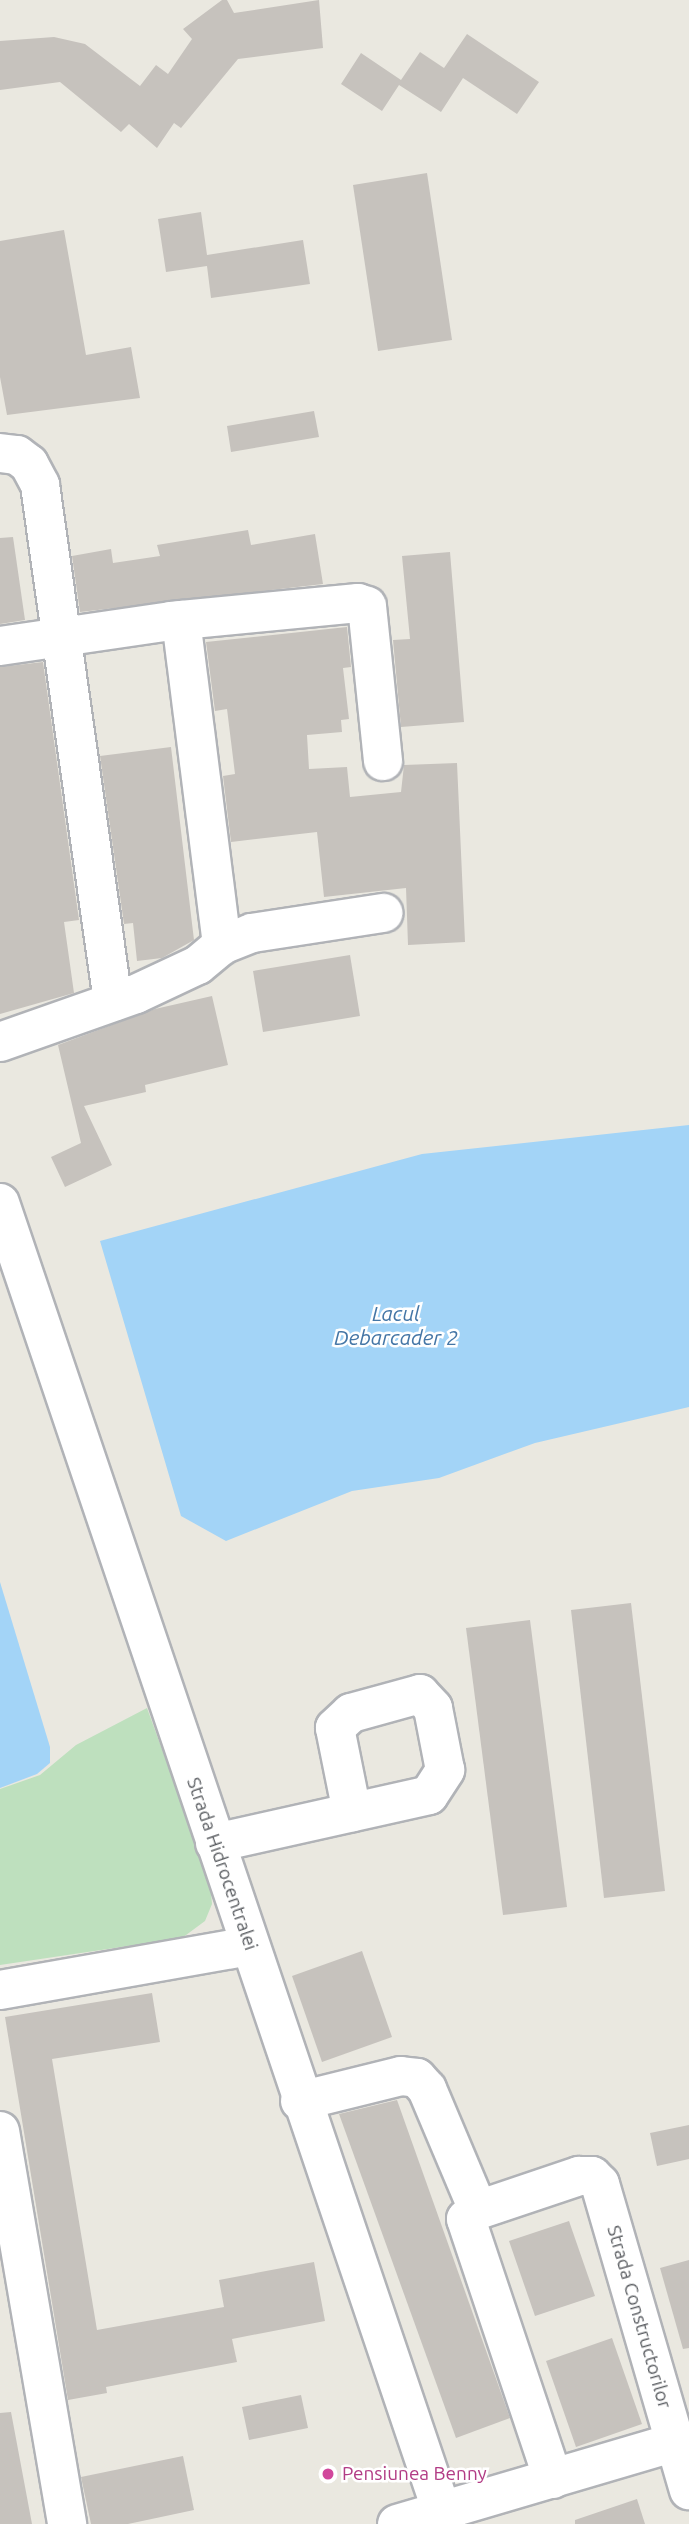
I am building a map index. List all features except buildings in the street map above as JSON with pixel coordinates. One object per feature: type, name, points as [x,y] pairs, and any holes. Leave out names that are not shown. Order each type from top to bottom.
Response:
[{"type":"street","points":[[0,453],[17,455],[29,464],[40,485],[114,1002]]},
{"type":"street","points":[[0,646],[181,620],[358,603],[367,606],[383,761]]},
{"type":"street","points":[[181,620],[222,945]]},
{"type":"street","points":[[0,1042],[114,1002],[198,965],[222,945],[252,933],[383,913]]},
{"type":"street","name":"Strada Hidrocentralei","points":[[0,1203],[300,2101],[444,2518]]},
{"type":"street","points":[[215,1843],[352,1812]]},
{"type":"street","points":[[0,1990],[249,1946]]},
{"type":"street","points":[[300,2101],[401,2076],[418,2078],[428,2089],[478,2210],[466,2219],[467,2234],[553,2479]]},
{"type":"street","points":[[0,2131],[13,2302],[67,2524]]},
{"type":"street","name":"Strada Constructorilor","points":[[478,2210],[579,2176],[592,2176],[600,2184],[689,2490]]},
{"type":"street","points":[[397,2524],[444,2518],[553,2479],[675,2442]]},
{"type":"green space","points":[[147,1708],[210,1881],[212,1904],[205,1921],[182,1938],[0,1965],[0,1789],[40,1775],[76,1745]]},
{"type":"water","name":"Lacul Debarcader 2","points":[[689,1125],[689,1407],[535,1443],[439,1478],[352,1491],[226,1541],[181,1516],[100,1241],[422,1154]]},
{"type":"water","points":[[0,1582],[50,1747],[50,1763],[37,1774],[0,1788]]},
{"type":"place","name":"Pensiunea Benny","points":[[328,2474]]}]
